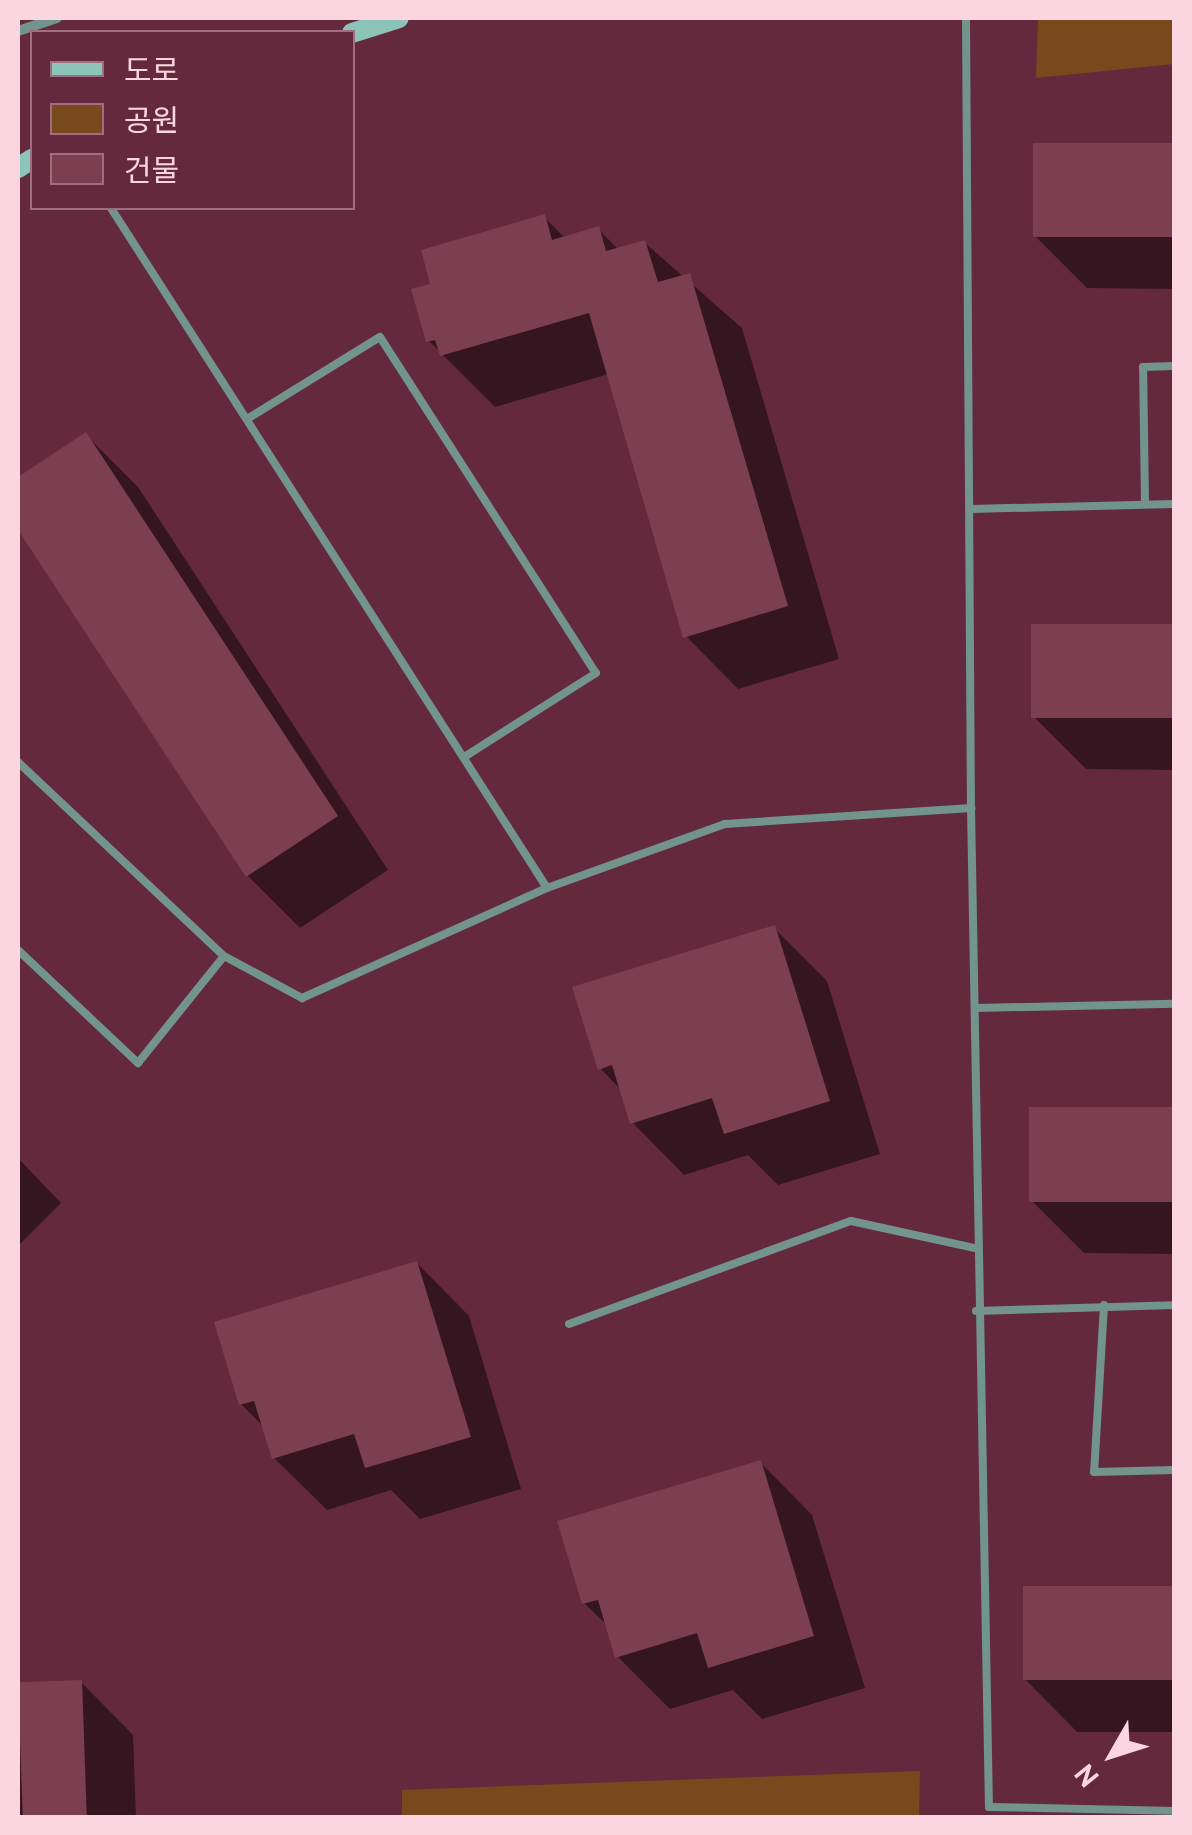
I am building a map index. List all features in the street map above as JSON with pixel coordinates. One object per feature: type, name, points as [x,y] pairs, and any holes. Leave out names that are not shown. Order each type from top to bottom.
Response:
[{"type":"street","points":[[18,31],[57,18]]},
{"type":"street","points":[[355,32],[399,18]]},
{"type":"lane","points":[[966,18],[975,1248],[989,1808],[1088,1815],[1174,1812]]},
{"type":"lane","points":[[112,210],[547,888]]},
{"type":"lane","points":[[248,418],[380,337],[564,622],[596,673],[464,757]]},
{"type":"lane","points":[[1145,504],[1143,367],[1174,366]]},
{"type":"lane","points":[[970,509],[1174,504]]},
{"type":"lane","points":[[18,762],[224,956],[302,998],[547,888],[725,824],[972,808]]},
{"type":"lane","points":[[18,950],[138,1063],[224,956]]},
{"type":"lane","points":[[976,1008],[1174,1004]]},
{"type":"lane","points":[[570,1324],[851,1220],[975,1248]]},
{"type":"lane","points":[[1104,1305],[1094,1472],[1174,1470]]},
{"type":"lane","points":[[976,1311],[1174,1305]]},
{"type":"green space","points":[[1038,18],[1174,18],[1174,64],[1036,78]]},
{"type":"green space","points":[[920,1771],[919,1817],[402,1817],[402,1790]]},
{"type":"building","points":[[1033,143],[1174,143],[1174,237],[1033,237]]},
{"type":"building","points":[[545,214],[552,240],[599,226],[606,251],[645,240],[658,282],[690,273],[788,606],[683,638],[589,313],[440,356],[435,340],[426,342],[411,289],[430,284],[421,250]]},
{"type":"building","points":[[86,432],[338,816],[246,877],[18,530],[18,477]]},
{"type":"building","points":[[1031,624],[1174,624],[1174,718],[1031,718]]},
{"type":"building","points":[[775,925],[830,1101],[724,1134],[712,1098],[630,1124],[612,1065],[598,1070],[572,987]]},
{"type":"building","points":[[1029,1107],[1174,1107],[1174,1202],[1029,1202]]},
{"type":"building","points":[[417,1261],[471,1437],[365,1468],[354,1434],[272,1459],[254,1401],[239,1405],[214,1322]]},
{"type":"building","points":[[761,1460],[814,1636],[708,1668],[697,1633],[615,1658],[598,1600],[582,1604],[557,1521]]},
{"type":"building","points":[[1023,1586],[1174,1586],[1174,1680],[1023,1680]]},
{"type":"building","points":[[82,1680],[87,1818],[23,1818],[18,1682]]}]
